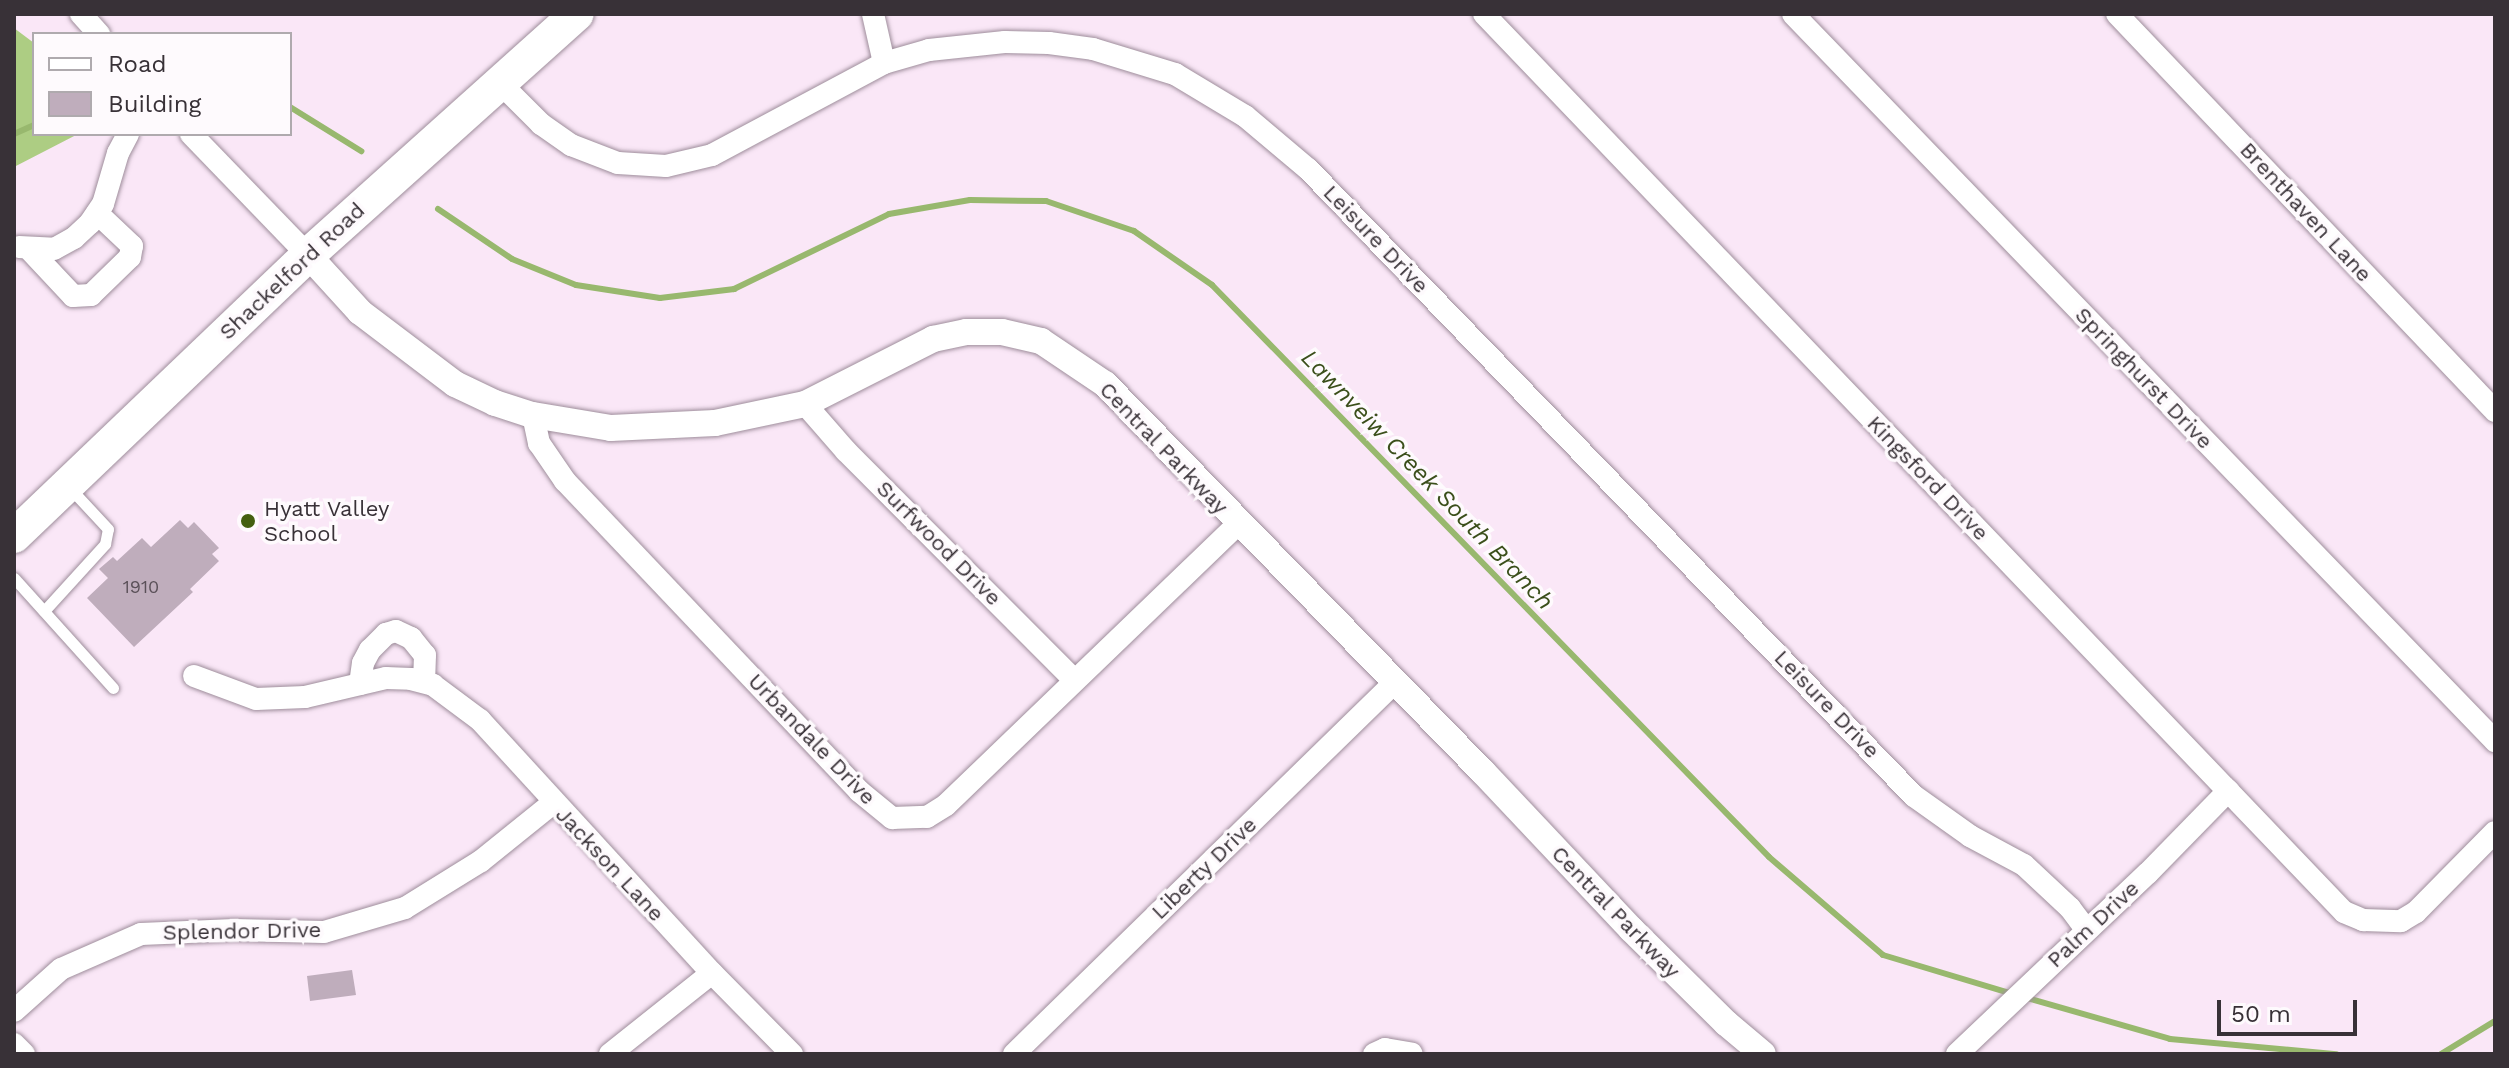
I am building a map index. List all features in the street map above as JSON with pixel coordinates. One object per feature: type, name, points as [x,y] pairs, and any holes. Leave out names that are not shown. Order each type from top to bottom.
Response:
[{"type":"main road","name":"Shackelford Road","points":[[14,536],[308,255],[577,14]]},
{"type":"street","points":[[81,14],[97,32]]},
{"type":"street","points":[[873,14],[884,63]]},
{"type":"street","name":"Kingsford Drive","points":[[1484,14],[2344,912],[2384,923],[2401,921],[2416,912],[2495,832]]},
{"type":"street","name":"Springhurst Drive","points":[[1793,14],[2495,741]]},
{"type":"street","name":"Brenthaven Lane","points":[[2117,14],[2495,411]]},
{"type":"street","name":"Leisure Drive","points":[[501,84],[541,124],[571,145],[618,163],[666,166],[724,149],[884,63],[929,50],[1005,42],[1093,49],[1175,74],[1245,116],[1308,169],[1914,796],[1970,836],[2024,865],[2070,908],[2086,929]]},
{"type":"street","points":[[21,247],[54,249],[74,238],[97,213],[127,136]]},
{"type":"street","name":"Central Parkway","points":[[193,136],[360,312],[422,362],[481,396],[533,415],[611,428],[715,423],[805,404],[933,339],[966,332],[1002,332],[1041,341],[1105,384],[1238,524],[1483,772],[1631,929],[1726,1023],[1763,1054]]},
{"type":"street","points":[[21,247],[73,296],[91,295],[130,257],[132,246],[97,213]]},
{"type":"street","name":"Surfwood Drive","points":[[805,404],[846,451],[1074,680]]},
{"type":"street","name":"Urbandale Drive","points":[[533,415],[539,443],[565,481],[859,791],[892,818],[927,817],[946,805],[1238,524]]},
{"type":"street","points":[[360,684],[363,663],[370,650],[386,634],[396,631],[411,638],[425,655],[424,682]]},
{"type":"street","name":"Jackson Lane","points":[[194,676],[256,699],[305,697],[386,678],[424,682],[480,720],[553,803],[792,1054]]},
{"type":"street","name":"Liberty Drive","points":[[1014,1054],[1394,683]]},
{"type":"street","name":"Palm Drive","points":[[1957,1054],[2148,873],[2228,791]]},
{"type":"street","name":"Splendor Drive","points":[[14,1011],[61,969],[141,934],[234,930],[324,932],[405,908],[481,861],[553,803]]},
{"type":"street","points":[[610,1054],[712,973]]},
{"type":"street","points":[[14,1044],[24,1054]]},
{"type":"street","points":[[1379,1052],[1412,1054]]},
{"type":"lane","points":[[44,611],[105,544],[108,529],[67,485]]},
{"type":"lane","points":[[14,578],[113,688]]},
{"type":"green space","points":[[14,28],[32,42],[32,136],[74,136],[14,167]]},
{"type":"building","points":[[180,520],[188,528],[194,522],[219,548],[212,554],[219,561],[190,589],[193,592],[134,647],[87,598],[108,578],[99,569],[113,557],[117,561],[142,538],[151,547]]},
{"type":"building","points":[[352,970],[356,995],[310,1001],[307,976]]},
{"type":"waterway","name":"Lawnveiw Creek South Branch","points":[[292,108],[361,151]]},
{"type":"waterway","name":"Lawnveiw Creek South Branch","points":[[14,134],[32,126]]},
{"type":"waterway","name":"Lawnveiw Creek South Branch","points":[[438,209],[512,259],[576,285],[660,298],[734,289],[889,214],[970,200],[1046,201],[1134,231],[1212,285],[1769,857],[1883,955],[2013,994]]},
{"type":"waterway","name":"Lawnveiw Creek South Branch","points":[[2024,997],[2170,1039],[2336,1054]]},
{"type":"waterway","name":"Lawnveiw Creek South Branch","points":[[2441,1054],[2495,1021]]},
{"type":"place","name":"Hyatt Valley School","points":[[248,521]]}]
